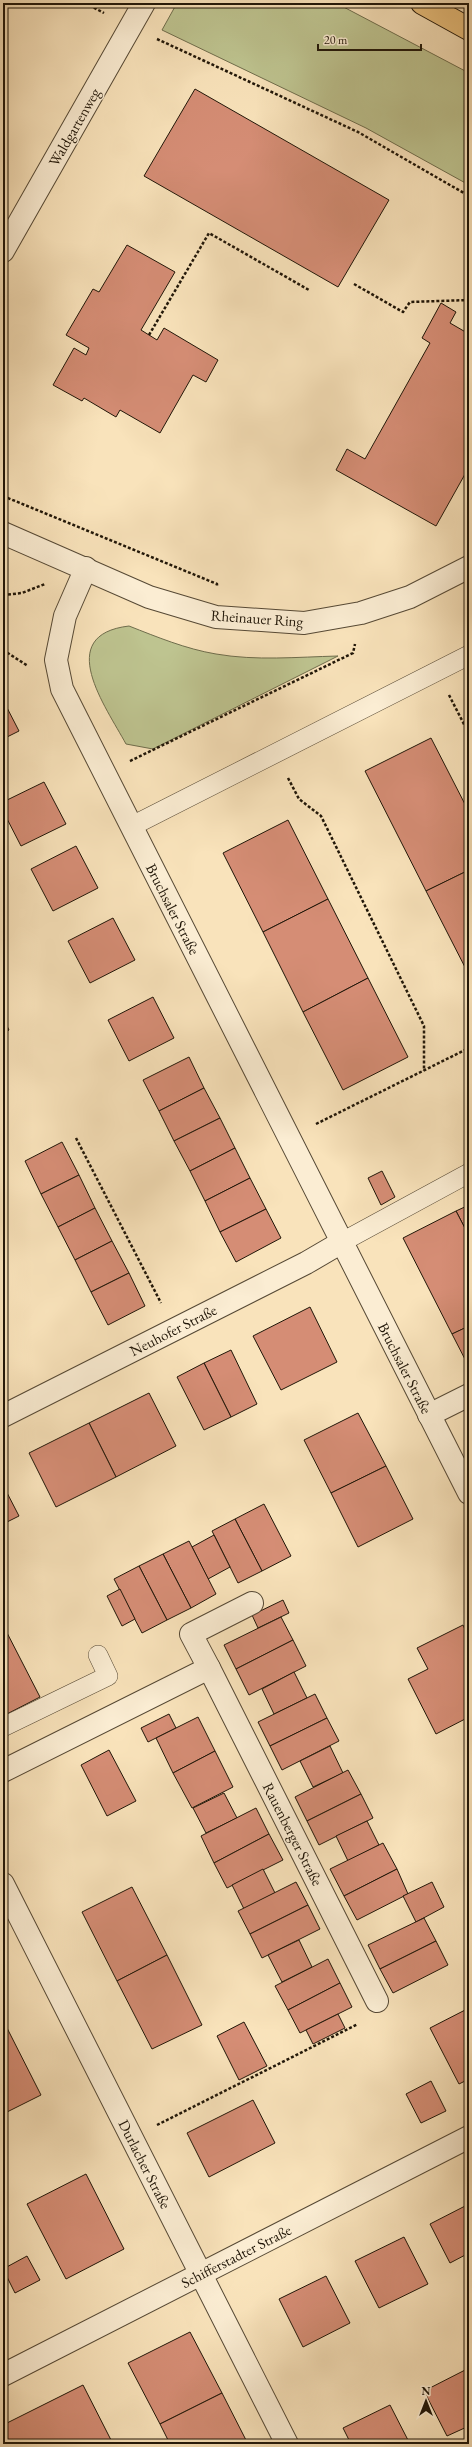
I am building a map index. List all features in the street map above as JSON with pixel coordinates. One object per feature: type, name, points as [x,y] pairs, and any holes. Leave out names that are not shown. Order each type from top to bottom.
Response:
[{"type":"highway","points":[[422,3],[469,29]]},
{"type":"street","name":"Waldgartenweg","points":[[3,251],[132,27],[144,3]]},
{"type":"street","name":"Rheinauer Ring","points":[[3,533],[150,597],[216,617],[304,623],[361,613],[410,597],[469,567]]},
{"type":"street","name":"Bruchsaler Straße","points":[[86,568],[65,616],[56,660],[62,689],[469,1493]]},
{"type":"street","name":"Neuhofer Straße","points":[[3,1416],[306,1263],[342,1242]]},
{"type":"street","points":[[429,1415],[469,1395]]},
{"type":"street","name":"Rauenberger Straße","points":[[252,1603],[191,1634],[377,2001]]},
{"type":"street","points":[[3,1772],[208,1668]]},
{"type":"street","name":"Durlacher Straße","points":[[3,1884],[288,2444]]},
{"type":"street","name":"Schifferstadter Straße","points":[[3,2375],[469,2137]]},
{"type":"lane","points":[[132,826],[469,655]]},
{"type":"lane","points":[[342,1242],[469,1173]]},
{"type":"lane","points":[[3,1727],[108,1676],[98,1654]]},
{"type":"path","points":[[85,3],[132,27],[358,132],[469,196]]},
{"type":"path","points":[[149,335],[209,233],[309,290]]},
{"type":"path","points":[[354,284],[403,312],[410,302],[469,300]]},
{"type":"path","points":[[3,496],[217,584],[216,617]]},
{"type":"path","points":[[105,774],[353,653],[361,613]]},
{"type":"path","points":[[437,671],[469,734]]},
{"type":"path","points":[[276,753],[299,800],[321,816],[424,1026],[424,1070]]},
{"type":"path","points":[[289,1138],[469,1048]]},
{"type":"path","points":[[76,1138],[174,1330]]},
{"type":"path","points":[[132,2138],[370,2018],[377,2001]]},
{"type":"green space","points":[[177,3],[336,3],[469,73],[469,185],[366,128],[162,30]]},
{"type":"green space","points":[[129,626],[183,646],[216,654],[261,658],[338,656],[153,749],[126,744],[98,693],[92,674],[89,658],[94,643],[106,632]]},
{"type":"building","points":[[195,89],[389,200],[338,287],[144,176]]},
{"type":"building","points":[[127,245],[175,272],[141,330],[157,340],[164,328],[218,360],[206,382],[193,375],[160,433],[120,410],[116,417],[84,398],[82,401],[53,385],[74,348],[86,355],[89,348],[66,335],[93,289],[99,292]]},
{"type":"building","points":[[441,303],[456,312],[450,323],[469,334],[469,467],[436,526],[336,470],[347,449],[365,459],[430,343],[422,338]]},
{"type":"building","points":[[3,700],[19,731],[3,739]]},
{"type":"building","points":[[431,738],[469,812],[469,870],[426,891],[365,771]]},
{"type":"building","points":[[44,782],[66,824],[21,846],[3,811],[3,802]]},
{"type":"building","points":[[288,820],[328,899],[263,932],[223,853]]},
{"type":"building","points":[[76,846],[98,888],[53,911],[31,869]]},
{"type":"building","points":[[469,870],[469,975],[426,891]]},
{"type":"building","points":[[328,899],[368,978],[303,1012],[263,932]]},
{"type":"building","points":[[113,918],[135,960],[90,983],[68,941]]},
{"type":"building","points":[[368,978],[408,1057],[343,1090],[303,1012]]},
{"type":"building","points":[[153,997],[174,1038],[129,1061],[108,1020]]},
{"type":"building","points":[[3,1018],[9,1030],[3,1034]]},
{"type":"building","points":[[189,1057],[204,1088],[159,1111],[143,1080]]},
{"type":"building","points":[[204,1088],[220,1118],[174,1141],[159,1111]]},
{"type":"building","points":[[220,1118],[235,1148],[190,1171],[174,1141]]},
{"type":"building","points":[[62,1142],[79,1175],[41,1194],[25,1161]]},
{"type":"building","points":[[235,1148],[250,1178],[205,1201],[190,1171]]},
{"type":"building","points":[[382,1171],[395,1197],[381,1205],[368,1178]]},
{"type":"building","points":[[79,1175],[95,1208],[58,1227],[41,1194]]},
{"type":"building","points":[[250,1178],[266,1209],[220,1232],[205,1201]]},
{"type":"building","points":[[469,1205],[469,1236],[456,1211]]},
{"type":"building","points":[[95,1208],[112,1241],[75,1260],[58,1227]]},
{"type":"building","points":[[266,1209],[281,1238],[236,1262],[220,1232]]},
{"type":"building","points":[[456,1211],[469,1236],[469,1326],[452,1334],[403,1238]]},
{"type":"building","points":[[112,1241],[129,1273],[91,1292],[75,1260]]},
{"type":"building","points":[[129,1273],[145,1306],[108,1325],[91,1292]]},
{"type":"building","points":[[310,1307],[337,1362],[281,1390],[253,1336]]},
{"type":"building","points":[[469,1326],[469,1367],[452,1334]]},
{"type":"building","points":[[231,1350],[257,1404],[231,1417],[204,1363]]},
{"type":"building","points":[[204,1363],[231,1417],[204,1430],[177,1377]]},
{"type":"building","points":[[149,1393],[176,1446],[116,1477],[89,1423]]},
{"type":"building","points":[[358,1413],[386,1466],[331,1493],[304,1440]]},
{"type":"building","points":[[89,1423],[116,1477],[56,1507],[29,1453]]},
{"type":"building","points":[[386,1466],[413,1519],[358,1547],[331,1493]]},
{"type":"building","points":[[3,1485],[19,1516],[3,1524]]},
{"type":"building","points":[[264,1504],[291,1556],[262,1571],[235,1519]]},
{"type":"building","points":[[235,1519],[262,1571],[238,1583],[212,1531]]},
{"type":"building","points":[[214,1535],[230,1567],[208,1579],[192,1547]]},
{"type":"building","points":[[189,1541],[216,1594],[191,1608],[163,1554]]},
{"type":"building","points":[[163,1554],[191,1608],[167,1620],[139,1566]]},
{"type":"building","points":[[139,1566],[167,1620],[142,1633],[114,1579]]},
{"type":"building","points":[[120,1589],[135,1619],[122,1626],[107,1596]]},
{"type":"building","points":[[283,1600],[289,1613],[258,1628],[252,1615]]},
{"type":"building","points":[[281,1617],[293,1640],[236,1669],[224,1645]]},
{"type":"building","points":[[3,1625],[40,1697],[3,1716]]},
{"type":"building","points":[[463,1625],[469,1638],[469,1723],[467,1718],[436,1734],[408,1679],[428,1669],[417,1648]]},
{"type":"building","points":[[293,1640],[306,1666],[249,1695],[236,1669]]},
{"type":"building","points":[[294,1672],[307,1698],[274,1714],[262,1689]]},
{"type":"building","points":[[315,1694],[327,1718],[270,1746],[258,1722]]},
{"type":"building","points":[[169,1714],[176,1728],[148,1742],[141,1728]]},
{"type":"building","points":[[198,1717],[215,1751],[173,1773],[156,1738]]},
{"type":"building","points":[[327,1718],[339,1741],[282,1770],[270,1746]]},
{"type":"building","points":[[330,1746],[343,1773],[313,1787],[300,1761]]},
{"type":"building","points":[[109,1750],[136,1801],[107,1816],[81,1765]]},
{"type":"building","points":[[215,1751],[233,1787],[192,1808],[173,1773]]},
{"type":"building","points":[[348,1770],[361,1794],[307,1821],[295,1797]]},
{"type":"building","points":[[224,1793],[237,1818],[206,1833],[193,1808]]},
{"type":"building","points":[[361,1794],[373,1818],[319,1845],[307,1821]]},
{"type":"building","points":[[256,1808],[269,1834],[214,1863],[201,1836]]},
{"type":"building","points":[[367,1821],[379,1845],[348,1861],[336,1836]]},
{"type":"building","points":[[269,1834],[283,1860],[227,1888],[214,1863]]},
{"type":"building","points":[[383,1843],[397,1869],[344,1896],[330,1869]]},
{"type":"building","points":[[263,1869],[275,1893],[244,1909],[232,1885]]},
{"type":"building","points":[[397,1869],[408,1894],[357,1920],[344,1896]]},
{"type":"building","points":[[296,1882],[308,1905],[250,1934],[238,1911]]},
{"type":"building","points":[[432,1882],[444,1907],[416,1922],[403,1896]]},
{"type":"building","points":[[132,1887],[167,1955],[117,1981],[82,1912]]},
{"type":"building","points":[[308,1905],[320,1929],[262,1958],[250,1934]]},
{"type":"building","points":[[424,1918],[436,1941],[380,1969],[368,1945]]},
{"type":"building","points":[[299,1940],[312,1967],[282,1982],[268,1955]]},
{"type":"building","points":[[436,1941],[448,1965],[393,1993],[380,1969]]},
{"type":"building","points":[[167,1955],[202,2025],[152,2049],[117,1981]]},
{"type":"building","points":[[328,1959],[340,1983],[288,2010],[275,1986]]},
{"type":"building","points":[[340,1983],[352,2007],[300,2033],[288,2010]]},
{"type":"building","points":[[469,2008],[469,2079],[459,2084],[430,2028]]},
{"type":"building","points":[[338,2014],[345,2028],[313,2044],[306,2030]]},
{"type":"building","points":[[244,2022],[267,2066],[239,2080],[217,2036]]},
{"type":"building","points":[[6,2026],[41,2095],[3,2114],[3,2027]]},
{"type":"building","points":[[431,2081],[446,2111],[421,2123],[406,2094]]},
{"type":"building","points":[[253,2100],[275,2143],[209,2177],[187,2133]]},
{"type":"building","points":[[86,2174],[124,2249],[66,2279],[27,2204]]},
{"type":"building","points":[[469,2204],[469,2253],[450,2263],[430,2224]]},
{"type":"building","points":[[404,2237],[428,2284],[379,2308],[355,2261]]},
{"type":"building","points":[[27,2256],[40,2280],[15,2293],[3,2269]]},
{"type":"building","points":[[326,2276],[350,2323],[303,2347],[279,2299]]},
{"type":"building","points":[[190,2332],[222,2393],[160,2424],[128,2363]]},
{"type":"building","points":[[469,2368],[469,2426],[447,2436],[424,2391]]},
{"type":"building","points":[[83,2385],[111,2440],[103,2444],[4,2444],[3,2425]]},
{"type":"building","points":[[222,2393],[248,2444],[170,2444],[160,2424]]},
{"type":"building","points":[[390,2405],[410,2444],[351,2444],[343,2428]]}]
